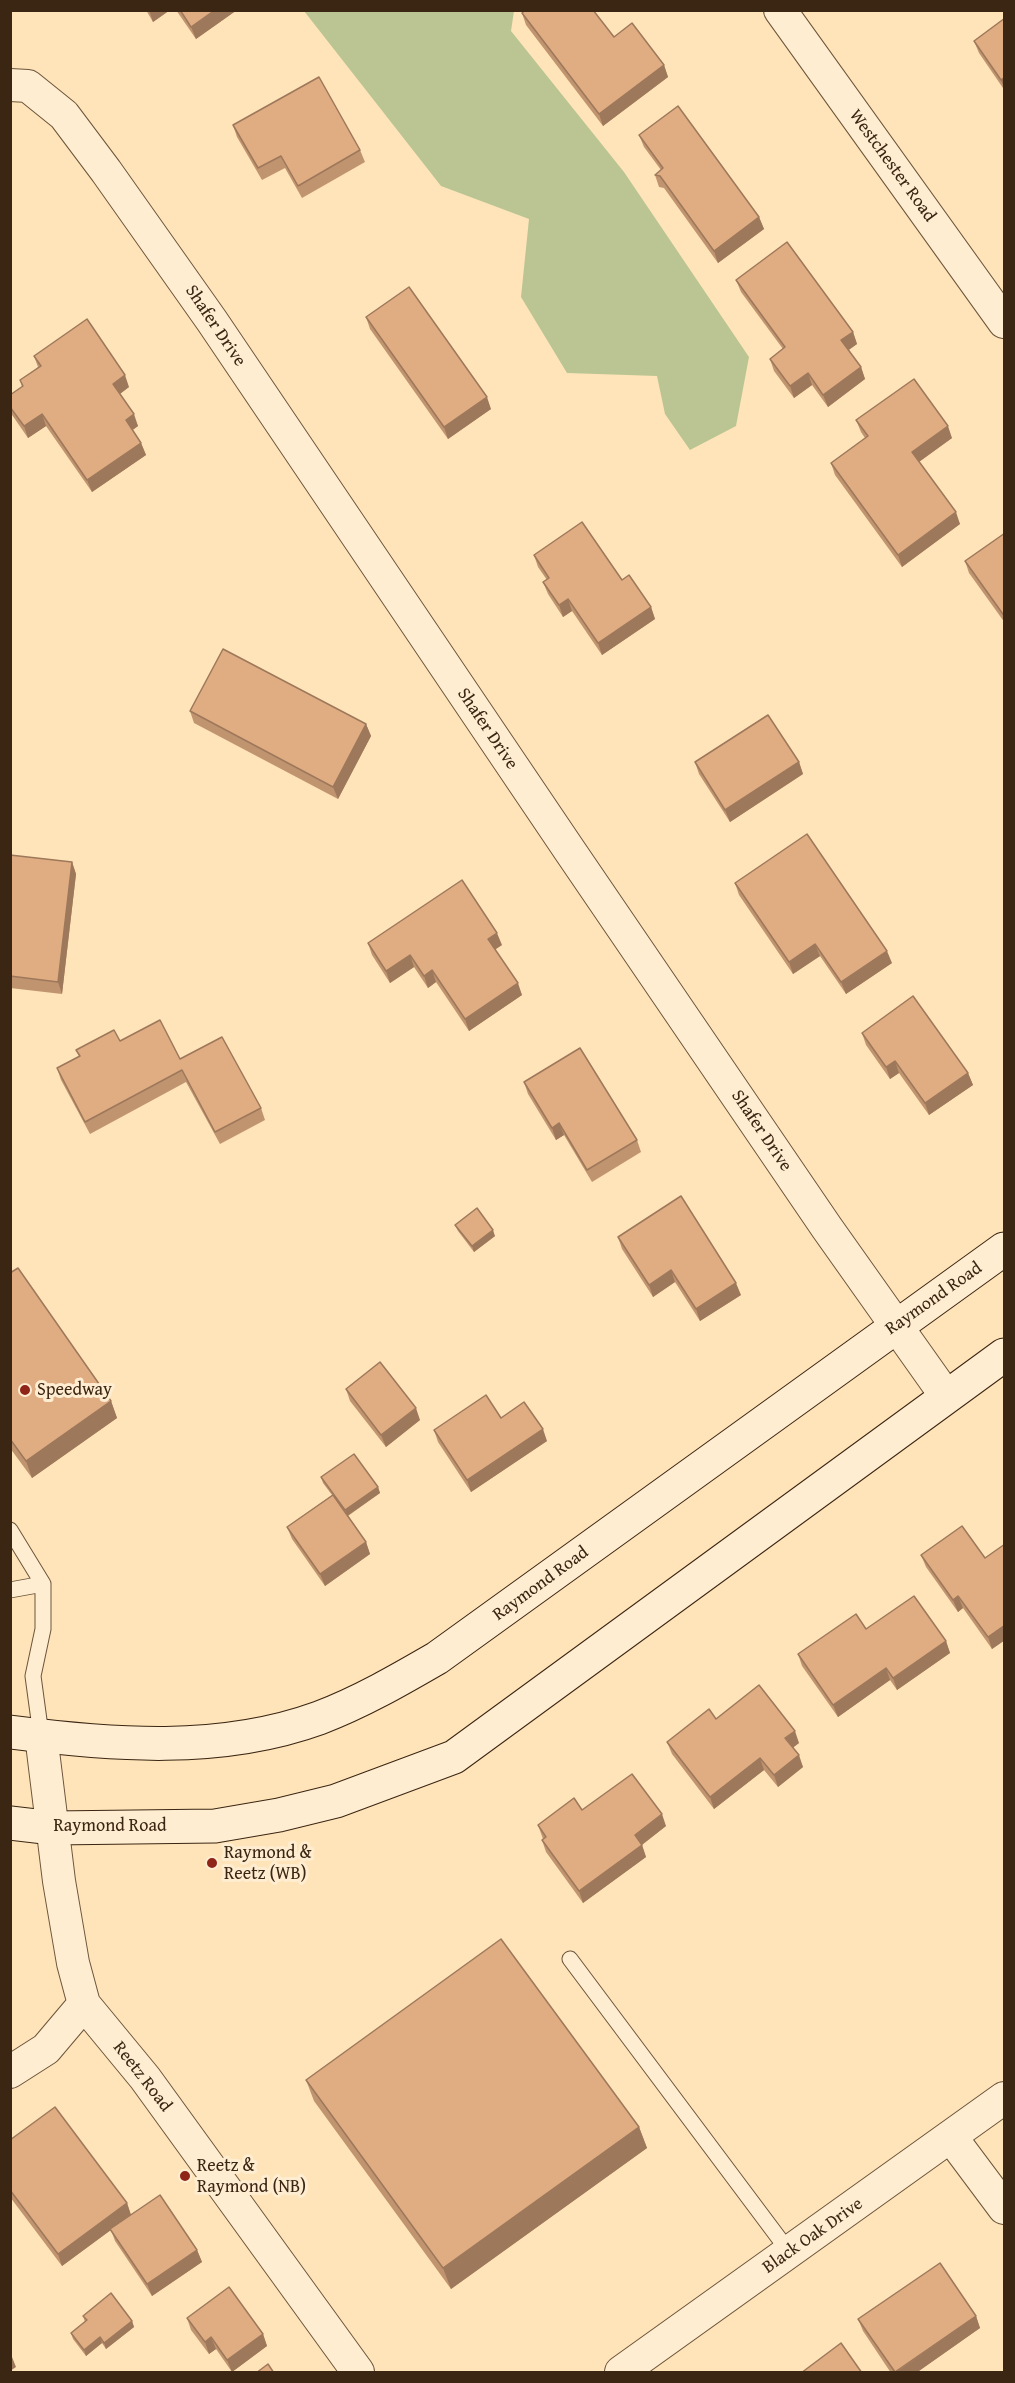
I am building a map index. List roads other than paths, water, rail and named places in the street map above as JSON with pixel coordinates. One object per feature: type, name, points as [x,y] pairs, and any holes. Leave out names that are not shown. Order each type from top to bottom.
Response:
[{"type":"main road","name":"Raymond Road","points":[[26,1733],[143,1744],[195,1742],[250,1735],[317,1718],[374,1695],[437,1658],[1005,1249]]},
{"type":"main road","name":"Raymond Road","points":[[10,1823],[53,1828],[215,1826],[279,1815],[336,1801],[454,1757],[1005,1355]]},
{"type":"street","name":"Westchester Road","points":[[780,10],[1005,322]]},
{"type":"street","name":"Shafer Drive","points":[[10,85],[27,86],[64,115],[106,171],[212,321],[820,1218],[946,1396]]},
{"type":"street","name":"Reetz Road","points":[[26,1733],[53,1828],[73,1963],[84,2004],[145,2078],[358,2373]]},
{"type":"street","points":[[10,2073],[46,2049],[84,2004]]},
{"type":"street","name":"Black Oak Drive","points":[[621,2373],[1005,2098]]},
{"type":"street","points":[[951,2137],[1005,2208]]},
{"type":"lane","points":[[10,1530],[43,1584],[43,1629],[33,1676],[26,1733]]},
{"type":"lane","points":[[10,1590],[43,1584]]},
{"type":"lane","points":[[570,1959],[790,2253]]},
{"type":"place","name":"Speedway","points":[[25,1390]]},
{"type":"place","name":"Raymond & Reetz (WB)","points":[[212,1863]]},
{"type":"place","name":"Reetz & Raymond (NB)","points":[[185,2176]]}]
